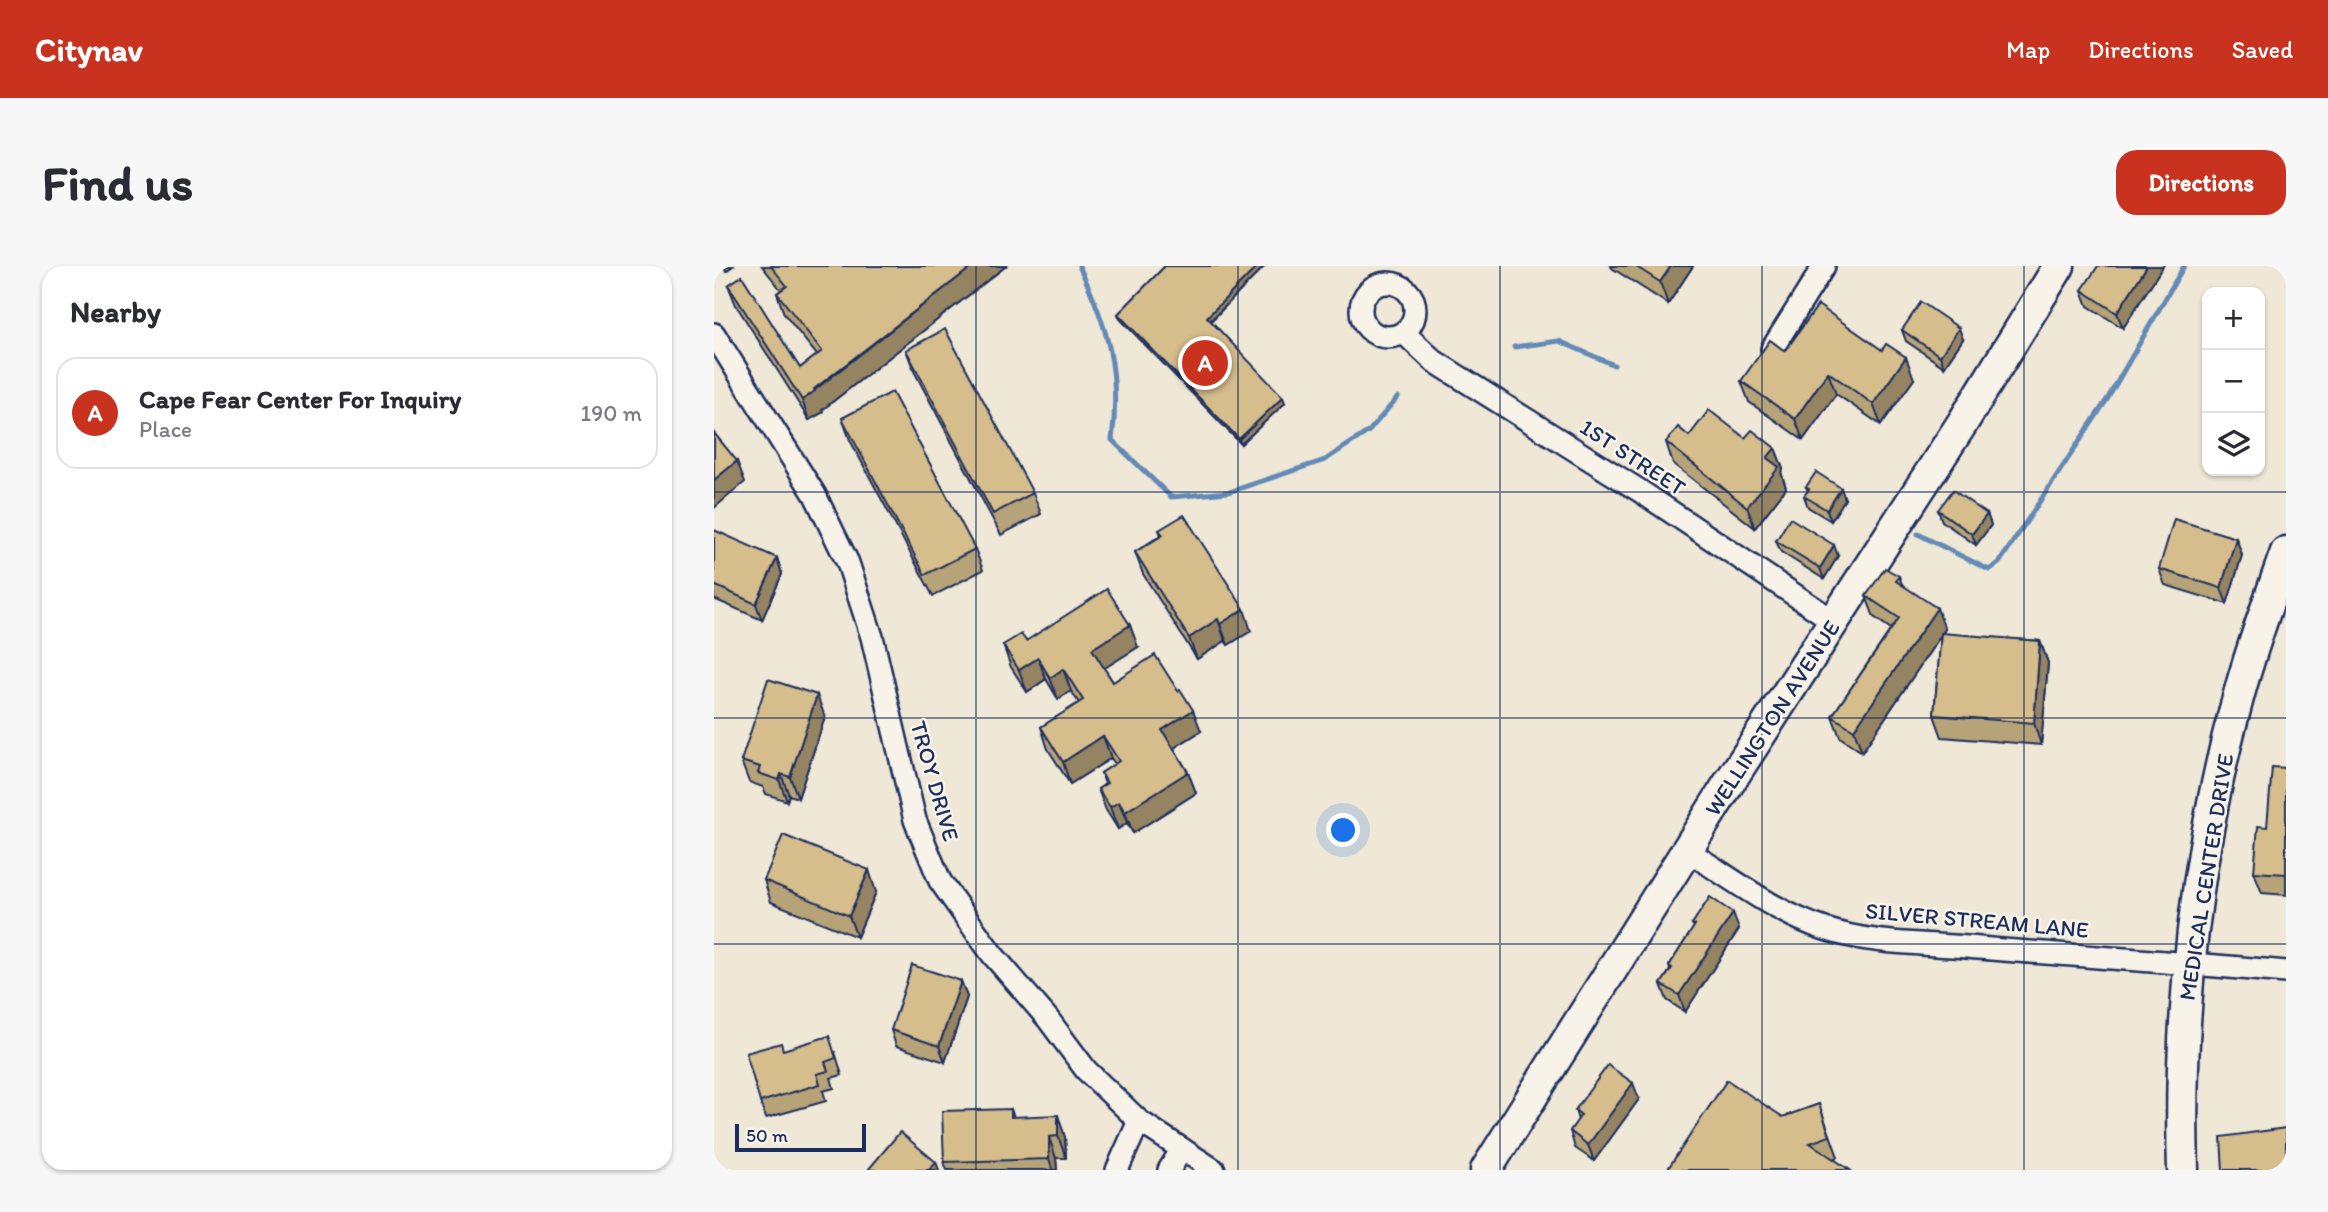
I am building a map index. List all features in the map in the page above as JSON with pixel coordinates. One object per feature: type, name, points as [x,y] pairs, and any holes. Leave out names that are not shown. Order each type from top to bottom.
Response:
[{"type":"street","points":[[1772,349],[1824,266]]},
{"type":"street","name":"WELLINGTON AVENUE","points":[[1486,1170],[1686,850],[1963,422],[2059,266]]},
{"type":"street","name":"1ST STREET","points":[[1404,333],[1434,361],[1640,491],[1835,622]]},
{"type":"street","name":"TROY DRIVE","points":[[714,334],[815,495],[848,563],[872,637],[915,820],[940,881],[975,932],[1048,1019],[1086,1070],[1139,1121],[1214,1170]]},
{"type":"street","name":"MEDICAL CENTER DRIVE","points":[[2183,1170],[2183,1079],[2190,963],[2205,854],[2224,752],[2254,644],[2286,552]]},
{"type":"street","name":"SILVER STREAM LANE","points":[[1686,850],[1785,912],[1825,929],[1848,935],[2286,972]]},
{"type":"street","points":[[1116,1170],[1139,1121]]},
{"type":"street","points":[[1169,1170],[1182,1149]]},
{"type":"building","points":[[771,266],[973,266],[802,400],[728,285],[742,276],[800,368],[822,351],[777,293],[787,286]]},
{"type":"building","points":[[1165,266],[1258,266],[1207,317],[1283,397],[1239,439],[1118,314]]},
{"type":"building","points":[[1635,266],[1671,266],[1660,282]]},
{"type":"building","points":[[2098,266],[2147,266],[2117,313],[2082,290]]},
{"type":"building","points":[[1921,302],[1959,328],[1940,356],[1902,330]]},
{"type":"building","points":[[1818,305],[1882,350],[1886,344],[1906,357],[1873,404],[1828,372],[1795,419],[1741,381],[1770,340],[1785,351]]},
{"type":"building","points":[[945,329],[1033,493],[993,514],[906,350]]},
{"type":"building","points":[[892,392],[975,549],[925,575],[842,418]]},
{"type":"building","points":[[1709,410],[1745,438],[1752,430],[1775,448],[1767,458],[1779,467],[1747,507],[1666,442],[1678,427],[1689,436]]},
{"type":"building","points":[[714,433],[737,461],[714,480]]},
{"type":"building","points":[[1816,472],[1841,488],[1827,510],[1804,496],[1809,489],[1806,487]]},
{"type":"building","points":[[1953,490],[1987,514],[1972,534],[1938,510]]},
{"type":"building","points":[[1184,515],[1244,609],[1220,624],[1218,619],[1189,638],[1135,552],[1163,535],[1159,530]]},
{"type":"building","points":[[1790,518],[1834,545],[1820,568],[1776,541]]},
{"type":"building","points":[[2174,519],[2236,538],[2221,588],[2159,569]]},
{"type":"building","points":[[714,530],[777,558],[756,604],[714,585]]},
{"type":"building","points":[[1885,568],[1899,576],[1896,581],[1937,608],[1854,730],[1832,716],[1899,618],[1866,596]]},
{"type":"building","points":[[1107,589],[1130,625],[1092,649],[1113,682],[1155,655],[1193,710],[1162,730],[1188,772],[1125,812],[1119,802],[1110,807],[1098,789],[1107,783],[1101,773],[1119,761],[1103,736],[1063,762],[1041,727],[1083,700],[1063,669],[1050,678],[1038,658],[1019,670],[1003,645],[1021,634],[1026,641]]},
{"type":"building","points":[[1941,633],[2040,641],[2034,723],[1934,715]]},
{"type":"building","points":[[768,679],[817,695],[790,777],[781,774],[779,780],[758,773],[760,767],[741,761]]},
{"type":"building","points":[[2272,767],[2286,768],[2286,874],[2254,872],[2258,826],[2267,827]]},
{"type":"building","points":[[783,835],[869,870],[849,916],[764,880]]},
{"type":"building","points":[[1710,897],[1733,913],[1679,995],[1661,984],[1695,925],[1692,924]]},
{"type":"building","points":[[912,965],[961,981],[939,1046],[891,1030]]},
{"type":"building","points":[[829,1036],[836,1058],[825,1062],[828,1071],[817,1074],[820,1084],[760,1102],[746,1053],[781,1043],[783,1050]]},
{"type":"building","points":[[1608,1065],[1633,1083],[1588,1145],[1570,1131],[1581,1115],[1575,1110]]},
{"type":"building","points":[[1727,1080],[1783,1117],[1819,1104],[1830,1136],[1810,1143],[1850,1170],[1667,1170]]},
{"type":"building","points":[[1011,1109],[1011,1117],[1058,1115],[1058,1136],[1049,1137],[1049,1159],[944,1162],[942,1111]]},
{"type":"building","points":[[2286,1128],[2286,1170],[2223,1170],[2221,1137]]},
{"type":"building","points":[[900,1132],[936,1162],[929,1170],[868,1170]]},
{"type":"waterway","points":[[1079,266],[1098,309],[1110,350],[1115,393],[1112,440],[1171,497],[1229,492],[1325,460],[1369,431],[1398,397]]},
{"type":"waterway","points":[[1918,534],[1989,570],[1999,563],[2108,398],[2184,266]]},
{"type":"waterway","points":[[1514,347],[1559,341],[1614,365]]},
{"type":"place","name":"Cape Fear Center For Inquiry","points":[[1205,363]]}]
